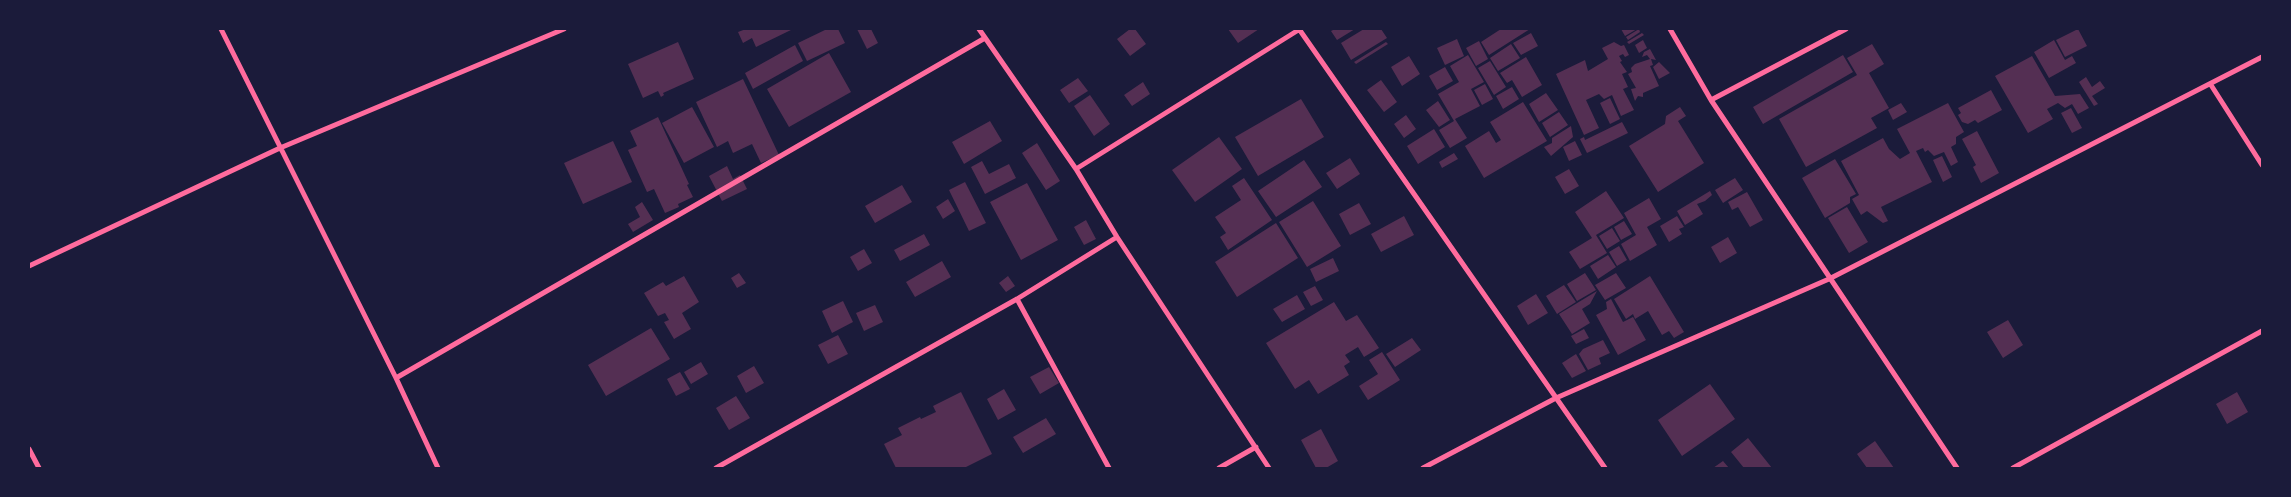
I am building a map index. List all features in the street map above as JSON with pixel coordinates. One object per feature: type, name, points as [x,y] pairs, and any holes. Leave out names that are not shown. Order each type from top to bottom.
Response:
[{"type":"street","points":[[221,29],[396,378],[438,468]]},
{"type":"street","points":[[29,266],[280,148],[564,29]]},
{"type":"street","points":[[979,29],[1076,168],[1117,237],[1269,468]]},
{"type":"street","points":[[1076,168],[1299,29],[1605,468]]},
{"type":"street","points":[[1670,29],[1711,100],[1957,468]]},
{"type":"street","points":[[1711,100],[1846,29]]},
{"type":"street","points":[[396,378],[985,38]]},
{"type":"street","points":[[1423,468],[1556,398],[1830,279],[2262,58]]},
{"type":"street","points":[[2211,85],[2262,165]]},
{"type":"street","points":[[716,468],[1017,299],[1117,237]]},
{"type":"street","points":[[1017,299],[1108,468]]},
{"type":"street","points":[[2014,468],[2262,331]]},
{"type":"street","points":[[1219,468],[1256,447]]},
{"type":"street","points":[[29,449],[39,468]]},
{"type":"building","points":[[746,29],[793,29],[756,47],[752,38],[743,43],[738,32]]},
{"type":"building","points":[[827,29],[838,29],[845,43],[807,61],[798,43]]},
{"type":"building","points":[[857,29],[871,29],[878,43],[867,49]]},
{"type":"building","points":[[1130,29],[1135,29],[1146,44],[1130,56],[1117,39]]},
{"type":"building","points":[[1228,29],[1259,29],[1238,43]]},
{"type":"building","points":[[1335,29],[1355,29],[1337,40],[1331,31]]},
{"type":"building","points":[[1364,29],[1381,29],[1387,38],[1351,60],[1341,43]]},
{"type":"building","points":[[1501,29],[1530,29],[1489,55],[1481,42]]},
{"type":"building","points":[[1621,29],[1637,29],[1625,36]]},
{"type":"building","points":[[1639,29],[1640,32],[1628,40],[1626,37]]},
{"type":"building","points":[[2078,29],[2087,46],[2065,57],[2056,40]]},
{"type":"building","points":[[1531,33],[1538,46],[1521,55],[1513,43]]},
{"type":"building","points":[[1642,33],[1644,35],[1629,44],[1627,42]]},
{"type":"building","points":[[1457,39],[1464,56],[1445,65],[1437,48]]},
{"type":"building","points":[[1643,40],[1647,48],[1639,53],[1635,45]]},
{"type":"building","points":[[2054,40],[2065,60],[2072,56],[2076,63],[2049,78],[2034,52]]},
{"type":"building","points":[[1479,41],[1488,59],[1476,66],[1466,48]]},
{"type":"building","points":[[678,42],[694,79],[663,93],[664,95],[661,97],[658,91],[643,98],[628,64]]},
{"type":"building","points":[[1386,42],[1388,44],[1356,64],[1354,62]]},
{"type":"building","points":[[1614,42],[1621,46],[1624,45],[1629,55],[1625,57],[1623,54],[1619,56],[1622,61],[1620,62],[1627,72],[1622,74],[1628,87],[1623,89],[1634,110],[1621,116],[1612,95],[1604,99],[1599,94],[1586,100],[1599,128],[1584,135],[1556,74],[1585,60],[1588,71],[1608,59],[1602,48]]},
{"type":"building","points":[[1511,44],[1520,58],[1498,71],[1490,58]]},
{"type":"building","points":[[1872,44],[1884,64],[1869,73],[1889,108],[1871,118],[1877,128],[1806,167],[1779,119],[1857,75],[1847,58]]},
{"type":"building","points":[[795,45],[803,61],[753,89],[745,73]]},
{"type":"building","points":[[1650,49],[1656,60],[1651,59],[1653,65],[1650,66],[1659,86],[1643,93],[1643,97],[1638,96],[1635,101],[1631,89],[1636,88],[1628,74],[1632,72],[1631,68],[1635,64],[1650,59],[1647,55],[1642,57],[1644,52]]},
{"type":"building","points":[[829,53],[851,92],[789,127],[767,89]]},
{"type":"building","points":[[1468,55],[1484,82],[1471,89],[1480,106],[1455,119],[1467,138],[1450,148],[1439,130],[1454,121],[1438,94],[1459,82],[1450,66]]},
{"type":"building","points":[[1843,55],[1853,72],[1763,124],[1753,107]]},
{"type":"building","points":[[1409,56],[1420,74],[1402,86],[1391,67]]},
{"type":"building","points":[[2032,56],[2055,96],[2080,94],[2089,108],[2078,114],[2072,104],[2065,108],[2058,103],[2047,109],[2053,119],[2028,133],[1995,76]]},
{"type":"building","points":[[1526,57],[1542,85],[1522,97],[1512,80],[1507,83],[1500,73]]},
{"type":"building","points":[[1490,61],[1506,87],[1494,95],[1478,68]]},
{"type":"building","points":[[1659,62],[1670,73],[1659,79],[1653,67]]},
{"type":"building","points":[[1445,67],[1453,81],[1437,90],[1429,76]]},
{"type":"building","points":[[2086,77],[2092,87],[2100,81],[2105,88],[2092,96],[2098,104],[2094,106],[2079,82]]},
{"type":"building","points":[[1078,78],[1088,91],[1069,103],[1060,90]]},
{"type":"building","points":[[743,79],[779,155],[761,163],[752,144],[733,153],[728,141],[717,147],[696,102]]},
{"type":"building","points":[[1381,80],[1397,102],[1384,112],[1367,90]]},
{"type":"building","points":[[1143,82],[1150,94],[1132,106],[1124,95]]},
{"type":"building","points":[[1485,84],[1493,99],[1482,105],[1474,90]]},
{"type":"building","points":[[1512,87],[1519,99],[1503,109],[1496,96]]},
{"type":"building","points":[[1991,90],[2002,110],[1978,123],[1975,120],[1968,124],[1962,122],[1958,115],[1961,113],[1958,108]]},
{"type":"building","points":[[1546,93],[1558,110],[1539,122],[1529,104]]},
{"type":"building","points":[[1090,95],[1110,124],[1094,136],[1074,106]]},
{"type":"building","points":[[1610,98],[1620,119],[1610,124],[1600,103]]},
{"type":"building","points":[[1301,99],[1324,137],[1258,176],[1235,137]]},
{"type":"building","points":[[1438,101],[1450,120],[1439,127],[1426,110]]},
{"type":"building","points":[[1523,102],[1547,141],[1484,178],[1465,146],[1489,131],[1496,143],[1501,140],[1490,122]]},
{"type":"building","points":[[1901,103],[1907,112],[1893,120],[1888,110]]},
{"type":"building","points":[[1948,103],[1964,132],[1956,137],[1956,144],[1951,147],[1958,162],[1951,166],[1944,152],[1934,156],[1928,150],[1925,152],[1923,148],[1916,151],[1932,182],[1881,207],[1888,221],[1883,223],[1867,211],[1861,215],[1852,199],[1859,195],[1841,161],[1883,138],[1889,149],[1900,159],[1910,153],[1897,129]]},
{"type":"building","points":[[692,107],[714,147],[684,163],[662,123]]},
{"type":"building","points":[[1680,107],[1686,116],[1678,121],[1704,163],[1658,192],[1629,146],[1665,124],[1666,116]]},
{"type":"building","points":[[2071,108],[2082,128],[2072,133],[2061,113]]},
{"type":"building","points":[[1559,112],[1568,125],[1550,137],[1542,123]]},
{"type":"building","points":[[1406,115],[1416,129],[1404,138],[1394,124]]},
{"type":"building","points":[[658,117],[689,184],[687,185],[693,197],[678,204],[679,207],[665,213],[654,189],[647,192],[628,150],[637,146],[630,131]]},
{"type":"building","points":[[990,121],[1002,141],[964,164],[952,142]]},
{"type":"building","points":[[1622,122],[1628,133],[1587,153],[1580,139],[1584,137],[1585,140]]},
{"type":"building","points":[[1571,126],[1573,137],[1551,156],[1544,147],[1552,143],[1552,138]]},
{"type":"building","points":[[1434,129],[1445,147],[1418,164],[1407,146]]},
{"type":"building","points":[[1977,131],[1999,173],[1981,183],[1973,167],[1976,165],[1962,139]]},
{"type":"building","points":[[1219,137],[1242,169],[1195,202],[1172,170]]},
{"type":"building","points":[[613,141],[632,182],[583,204],[564,163]]},
{"type":"building","points":[[1575,141],[1582,155],[1569,161],[1563,147]]},
{"type":"building","points":[[1037,143],[1060,181],[1046,190],[1022,153]]},
{"type":"building","points":[[1454,153],[1458,159],[1442,168],[1439,162]]},
{"type":"building","points":[[1942,156],[1952,177],[1943,182],[1933,160]]},
{"type":"building","points":[[1350,158],[1360,174],[1337,189],[1326,173]]},
{"type":"building","points":[[1835,159],[1856,194],[1850,197],[1850,203],[1825,218],[1802,178]]},
{"type":"building","points":[[1304,160],[1322,187],[1276,217],[1258,191]]},
{"type":"building","points":[[982,161],[989,174],[1009,164],[1016,178],[985,194],[971,167]]},
{"type":"building","points":[[727,166],[733,179],[740,175],[747,189],[722,201],[709,176]]},
{"type":"building","points":[[1569,169],[1579,186],[1565,194],[1555,177]]},
{"type":"building","points":[[1244,178],[1272,220],[1228,250],[1220,237],[1226,233],[1215,217],[1241,200],[1232,186]]},
{"type":"building","points":[[1735,178],[1743,190],[1723,203],[1715,190]]},
{"type":"building","points":[[965,182],[986,223],[969,231],[949,190]]},
{"type":"building","points":[[1027,183],[1058,240],[1021,260],[990,202]]},
{"type":"building","points":[[902,185],[912,202],[875,223],[865,206]]},
{"type":"building","points":[[1606,191],[1624,218],[1596,235],[1607,253],[1580,269],[1569,252],[1592,238],[1575,212]]},
{"type":"building","points":[[1710,191],[1712,195],[1705,201],[1697,204],[1703,214],[1685,225],[1677,211]]},
{"type":"building","points":[[1747,192],[1763,220],[1750,227],[1738,207],[1732,210],[1728,202]]},
{"type":"building","points":[[1649,198],[1661,219],[1647,227],[1657,245],[1630,261],[1621,244],[1636,235],[1624,213]]},
{"type":"building","points":[[948,199],[955,211],[943,219],[936,207]]},
{"type":"building","points":[[1313,201],[1341,246],[1307,267],[1279,222]]},
{"type":"building","points":[[642,202],[653,220],[633,232],[628,224],[640,217],[635,207]]},
{"type":"building","points":[[1359,203],[1371,224],[1350,235],[1339,214]]},
{"type":"building","points":[[1847,207],[1868,242],[1849,253],[1828,218]]},
{"type":"building","points":[[1404,216],[1414,235],[1381,252],[1371,234]]},
{"type":"building","points":[[1677,216],[1684,227],[1679,229],[1682,234],[1669,242],[1660,226]]},
{"type":"building","points":[[1086,220],[1096,239],[1084,245],[1074,227]]},
{"type":"building","points":[[1624,221],[1632,234],[1621,240],[1614,227]]},
{"type":"building","points":[[1276,223],[1298,258],[1237,297],[1215,262]]},
{"type":"building","points":[[1612,228],[1620,241],[1607,249],[1599,236]]},
{"type":"building","points":[[924,234],[930,245],[900,261],[894,250]]},
{"type":"building","points":[[1728,237],[1737,253],[1720,263],[1711,247]]},
{"type":"building","points":[[1619,246],[1627,260],[1617,266],[1609,252]]},
{"type":"building","points":[[864,249],[872,263],[858,271],[850,257]]},
{"type":"building","points":[[1608,255],[1616,267],[1598,279],[1590,266]]},
{"type":"building","points":[[1333,258],[1339,271],[1316,282],[1310,269]]},
{"type":"building","points":[[942,261],[951,277],[915,297],[906,282]]},
{"type":"building","points":[[739,273],[746,283],[737,288],[731,278]]},
{"type":"building","points":[[1585,273],[1596,290],[1577,301],[1567,284]]},
{"type":"building","points":[[1616,273],[1626,288],[1605,300],[1595,285]]},
{"type":"building","points":[[684,276],[699,302],[682,313],[691,329],[674,339],[664,322],[669,320],[665,313],[658,316],[644,293],[663,282],[666,286]]},
{"type":"building","points":[[1008,276],[1015,286],[1006,292],[999,283]]},
{"type":"building","points":[[1650,276],[1684,332],[1674,338],[1669,331],[1662,335],[1648,311],[1635,319],[1633,314],[1626,319],[1614,299]]},
{"type":"building","points":[[1564,285],[1576,302],[1557,314],[1546,296]]},
{"type":"building","points":[[1315,286],[1323,300],[1311,306],[1303,292]]},
{"type":"building","points":[[1597,291],[1590,304],[1582,309],[1590,323],[1572,334],[1559,314]]},
{"type":"building","points":[[1536,294],[1548,313],[1528,325],[1517,306]]},
{"type":"building","points":[[1297,295],[1305,309],[1282,322],[1273,309]]},
{"type":"building","points":[[1611,299],[1623,322],[1633,317],[1646,340],[1618,355],[1596,315],[1607,309],[1606,302]]},
{"type":"building","points":[[843,301],[853,322],[832,333],[822,311]]},
{"type":"building","points":[[1334,302],[1346,321],[1357,315],[1379,348],[1364,357],[1358,347],[1345,355],[1350,362],[1344,366],[1349,375],[1318,394],[1309,380],[1295,389],[1266,343]]},
{"type":"building","points":[[875,305],[883,322],[864,331],[856,313]]},
{"type":"building","points":[[2008,320],[2023,345],[2003,358],[1987,332]]},
{"type":"building","points":[[651,328],[670,359],[606,396],[588,365]]},
{"type":"building","points":[[1584,329],[1589,338],[1576,344],[1571,336]]},
{"type":"building","points":[[838,335],[848,354],[828,364],[818,345]]},
{"type":"building","points":[[1412,338],[1421,350],[1395,367],[1386,354]]},
{"type":"building","points":[[1603,340],[1610,353],[1599,358],[1601,364],[1588,370],[1579,354],[1583,349]]},
{"type":"building","points":[[1382,352],[1400,380],[1368,400],[1359,386],[1378,374],[1369,360]]},
{"type":"building","points":[[1576,354],[1586,371],[1572,378],[1562,363]]},
{"type":"building","points":[[701,362],[708,374],[691,384],[684,372]]},
{"type":"building","points":[[754,366],[764,383],[746,393],[737,376]]},
{"type":"building","points":[[1049,367],[1059,383],[1040,394],[1030,377]]},
{"type":"building","points":[[680,372],[690,389],[676,396],[667,379]]},
{"type":"building","points":[[1710,384],[1735,419],[1682,456],[1658,420]]},
{"type":"building","points":[[1004,389],[1016,410],[998,420],[987,399]]},
{"type":"building","points":[[961,392],[992,454],[964,468],[896,468],[884,444],[902,435],[898,428],[920,417],[921,419],[936,412],[933,406]]},
{"type":"building","points":[[2237,392],[2248,412],[2227,424],[2216,404]]},
{"type":"building","points":[[736,396],[750,418],[729,430],[716,408]]},
{"type":"building","points":[[1046,418],[1056,434],[1023,453],[1013,437]]},
{"type":"building","points":[[1321,429],[1338,461],[1326,468],[1316,468],[1301,440]]},
{"type":"building","points":[[1748,438],[1772,468],[1744,468],[1731,452]]},
{"type":"building","points":[[1875,441],[1894,468],[1867,468],[1857,454]]},
{"type":"building","points":[[1723,461],[1729,468],[1713,468]]}]
